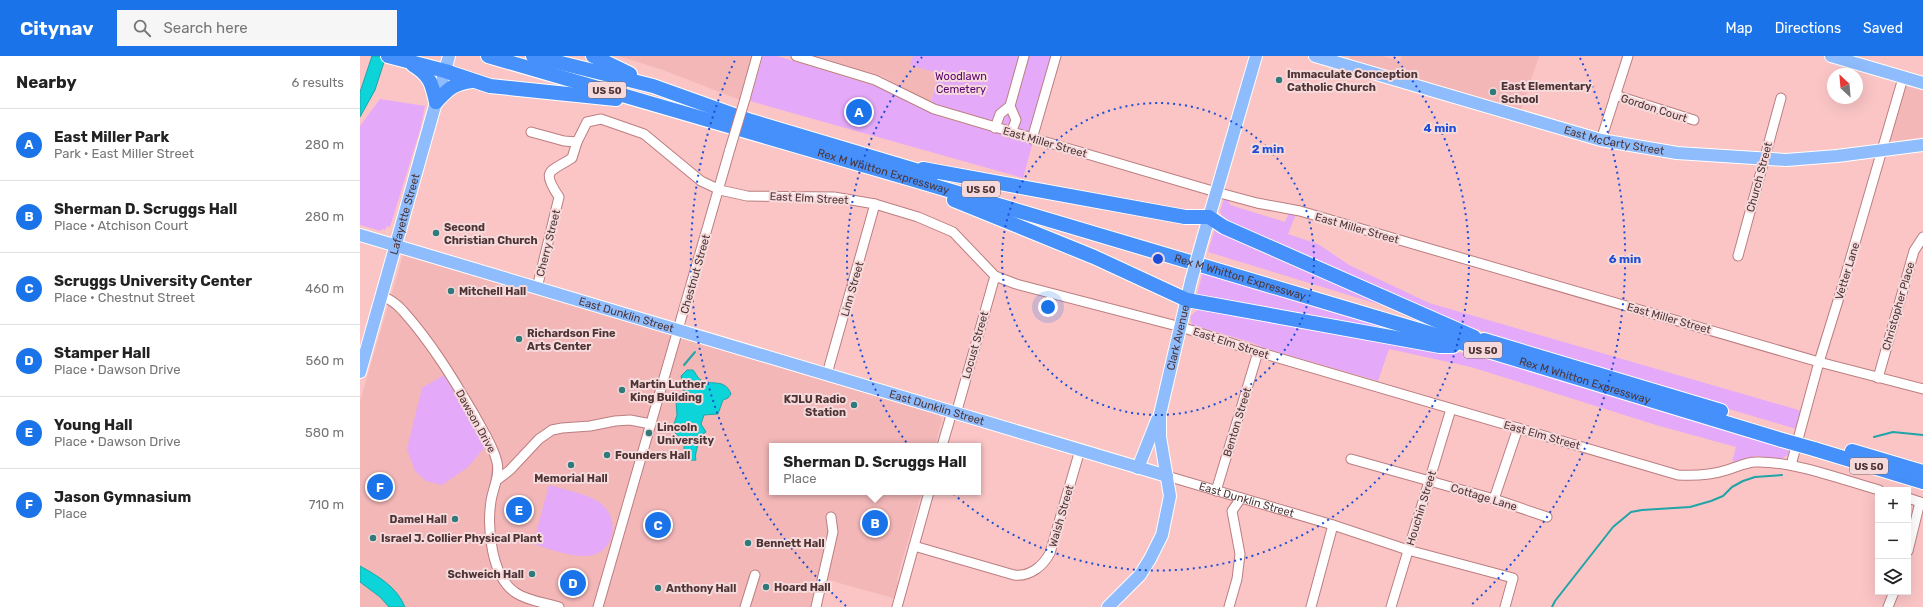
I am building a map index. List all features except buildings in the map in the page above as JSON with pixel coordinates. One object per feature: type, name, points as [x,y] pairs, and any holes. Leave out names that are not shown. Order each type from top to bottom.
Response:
[{"type":"highway","points":[[388,56],[445,71],[490,86],[650,103]]},
{"type":"highway","name":"Rex M Whitton Expressway","points":[[488,56],[1473,342]]},
{"type":"highway","name":"Rex M Whitton Expressway","points":[[533,56],[653,86],[751,121],[900,165],[1473,342],[1783,435],[1923,482]]},
{"type":"highway","points":[[593,56],[653,86]]},
{"type":"highway","points":[[408,62],[424,72],[433,86],[436,102]]},
{"type":"highway","points":[[436,102],[448,89],[459,82],[473,81]]},
{"type":"highway","points":[[900,165],[1185,216],[1209,217],[1224,228],[1473,342]]},
{"type":"highway","points":[[921,182],[959,202],[1094,257],[1187,300],[1440,346],[1473,342]]},
{"type":"highway","name":"Rex M Whitton Expressway","points":[[1815,445],[1923,472]]},
{"type":"main road","name":"Lafayette Street","points":[[360,372],[449,56]]},
{"type":"main road","name":"Clark Avenue","points":[[1108,607],[1140,575],[1162,535],[1170,496],[1159,426],[1160,414],[1191,281],[1256,56]]},
{"type":"main road","name":"East McCarty Street","points":[[1315,56],[1342,60],[1601,140],[1677,153],[1763,159],[1837,156],[1923,145]]},
{"type":"main road","points":[[1831,56],[1923,83]]},
{"type":"main road","name":"East Dunklin Street","points":[[360,235],[1167,476]]},
{"type":"main road","points":[[1138,468],[1160,414]]},
{"type":"main road","points":[[1138,468],[1162,447]]},
{"type":"street","name":"Chestnut Street","points":[[597,606],[758,56]]},
{"type":"street","name":"East Miller Street","points":[[796,56],[875,80],[934,109],[1011,133],[1216,192],[1257,203],[1300,211],[1819,362],[1923,389]]},
{"type":"street","points":[[995,128],[1000,114],[1010,106],[1024,56]]},
{"type":"street","points":[[1032,139],[1056,56]]},
{"type":"street","points":[[1601,140],[1614,95],[1628,56]]},
{"type":"street","name":"Vetter Lane","points":[[1791,465],[1819,362],[1903,78]]},
{"type":"street","name":"Gordon Court","points":[[1614,95],[1694,120]]},
{"type":"street","name":"Church Street","points":[[1738,256],[1763,159],[1781,98]]},
{"type":"street","points":[[1010,106],[1016,120],[1011,133]]},
{"type":"street","name":"East Elm Street","points":[[577,142],[587,122],[601,119],[644,134],[695,177],[720,190],[747,196],[834,197],[875,204],[918,217],[953,232],[995,276],[1016,284],[1181,327],[1258,352],[1678,475],[1710,475],[1755,462],[1791,465],[1875,489]]},
{"type":"street","points":[[531,132],[564,141],[577,142]]},
{"type":"street","name":"Cherry Street","points":[[537,288],[559,197],[550,183],[550,172],[556,166],[572,158],[577,142]]},
{"type":"street","name":"Linn Street","points":[[827,374],[875,204]]},
{"type":"street","name":"Christopher Place","points":[[1878,378],[1914,251],[1923,236]]},
{"type":"street","name":"Locust Street","points":[[943,443],[954,413],[995,276]]},
{"type":"street","name":"Dawson Drive","points":[[381,296],[390,299],[403,310],[432,348],[460,390],[491,444],[497,463],[497,480],[491,500],[490,523],[497,570],[501,578],[521,596],[559,607]]},
{"type":"street","name":"Benton Street","points":[[1220,492],[1258,352]]},
{"type":"street","name":"Houchin Street","points":[[1391,607],[1451,409]]},
{"type":"street","points":[[497,480],[510,470],[539,439],[552,430],[630,420],[651,424]]},
{"type":"street","points":[[1494,499],[1518,428]]},
{"type":"street","name":"Walsh Street","points":[[914,546],[1014,575],[1026,575],[1034,571],[1042,565],[1050,553],[1080,450]]},
{"type":"street","name":"Cottage Lane","points":[[1351,459],[1430,480],[1547,517]]},
{"type":"street","name":"East Dunklin Street","points":[[1167,476],[1333,525],[1408,550],[1513,578],[1505,607]]},
{"type":"street","points":[[1220,492],[1232,511],[1240,554],[1237,579],[1229,607]]},
{"type":"street","points":[[897,607],[928,495]]},
{"type":"street","points":[[1232,511],[1241,498]]},
{"type":"street","points":[[1911,499],[1922,502],[1911,540]]},
{"type":"street","points":[[816,607],[833,532],[831,517]]},
{"type":"street","points":[[1311,607],[1333,525]]},
{"type":"street","points":[[745,607],[755,575]]},
{"type":"street","points":[[1888,607],[1893,595]]},
{"type":"shaded area","points":[[618,56],[754,56],[740,100],[663,70]]},
{"type":"shaded area","points":[[813,56],[913,56],[911,65],[938,72],[931,103],[882,76]]},
{"type":"shaded area","name":"East Elementary School","points":[[1349,56],[1382,56],[1400,61],[1402,56],[1539,56],[1521,111],[1396,72],[1351,61]]},
{"type":"shaded area","points":[[1904,86],[1923,90],[1923,137],[1897,141],[1890,140],[1890,137]]},
{"type":"shaded area","name":"Lincoln University","points":[[403,255],[939,415],[942,420],[936,443],[769,443],[769,495],[921,495],[897,579],[899,593],[897,599],[821,578],[814,607],[360,607],[360,401]]},
{"type":"green space","points":[[763,56],[777,56],[879,87],[944,118],[1033,142],[1023,178],[750,101]]},
{"type":"green space","name":"Woodlawn Cemetery","points":[[913,56],[1053,56],[1030,132],[931,103],[938,73],[910,65]]},
{"type":"green space","points":[[380,99],[425,106],[420,130],[390,227],[387,226],[385,230],[382,229],[381,231],[360,225],[360,126]]},
{"type":"green space","points":[[1224,199],[1228,199],[1230,205],[1285,222],[1289,213],[1296,214],[1288,234],[1318,244],[1349,265],[1429,303],[1802,411],[1796,429],[1602,371],[1468,326],[1224,221],[1220,211]]},
{"type":"green space","points":[[1215,229],[1391,308],[1208,252]]},
{"type":"green space","points":[[1203,271],[1420,335],[1197,295]]},
{"type":"green space","points":[[1199,308],[1426,345],[1483,358],[1791,447],[1788,455],[1781,459],[1757,456],[1732,462],[1736,447],[1656,425],[1471,367],[1389,349],[1378,381],[1264,348],[1250,342],[1192,325],[1190,317]]},
{"type":"green space","points":[[444,375],[485,447],[468,467],[442,485],[426,481],[415,471],[407,449],[422,388]]},
{"type":"green space","points":[[549,485],[588,496],[599,502],[606,509],[613,525],[609,542],[604,549],[597,554],[580,556],[533,544]]},
{"type":"water","points":[[372,56],[386,56],[375,90],[360,117],[360,92]]},
{"type":"water","points":[[687,370],[693,370],[698,378],[705,382],[722,384],[731,394],[728,398],[723,400],[718,414],[704,415],[701,424],[706,432],[703,434],[701,439],[697,441],[696,460],[691,460],[686,457],[683,440],[675,433],[673,427],[677,415],[676,401],[684,390],[681,376]]},
{"type":"water","points":[[360,566],[380,578],[392,588],[402,600],[405,607],[389,607],[380,597],[360,582]]},
{"type":"waterway","points":[[684,365],[695,352]]},
{"type":"waterway","points":[[1874,437],[1893,432],[1923,435]]},
{"type":"waterway","points":[[1552,607],[1555,601],[1613,527],[1631,512],[1690,507],[1723,496],[1732,487],[1743,481],[1755,477],[1782,475]]},
{"type":"place","name":"Immaculate Conception Catholic Church","points":[[1279,80]]},
{"type":"place","name":"East Elementary School","points":[[1493,92]]},
{"type":"place","name":"East Miller Park","points":[[859,112]]},
{"type":"place","name":"Second Christian Church","points":[[436,233]]},
{"type":"place","name":"Mitchell Hall","points":[[451,291]]},
{"type":"place","name":"Richardson Fine Arts Center","points":[[519,339]]},
{"type":"place","name":"Martin Luther King Building","points":[[622,390]]},
{"type":"place","name":"KJLU Radio Station","points":[[854,405]]},
{"type":"place","name":"Lincoln University","points":[[649,433]]},
{"type":"place","name":"Founders Hall","points":[[607,455]]},
{"type":"place","name":"Memorial Hall","points":[[571,465]]},
{"type":"place","name":"Jason Gymnasium","points":[[380,487]]},
{"type":"place","name":"Young Hall","points":[[519,510]]},
{"type":"place","name":"Damel Hall","points":[[455,519]]},
{"type":"place","name":"Sherman D. Scruggs Hall","points":[[875,523]]},
{"type":"place","name":"Scruggs University Center","points":[[658,525]]},
{"type":"place","name":"Israel J. Collier Physical Plant","points":[[373,538]]},
{"type":"place","name":"Bennett Hall","points":[[748,543]]},
{"type":"place","name":"Schweich Hall","points":[[532,574]]},
{"type":"place","name":"Stamper Hall","points":[[573,583]]},
{"type":"place","name":"Hoard Hall","points":[[766,587]]},
{"type":"place","name":"Anthony Hall","points":[[658,588]]}]
